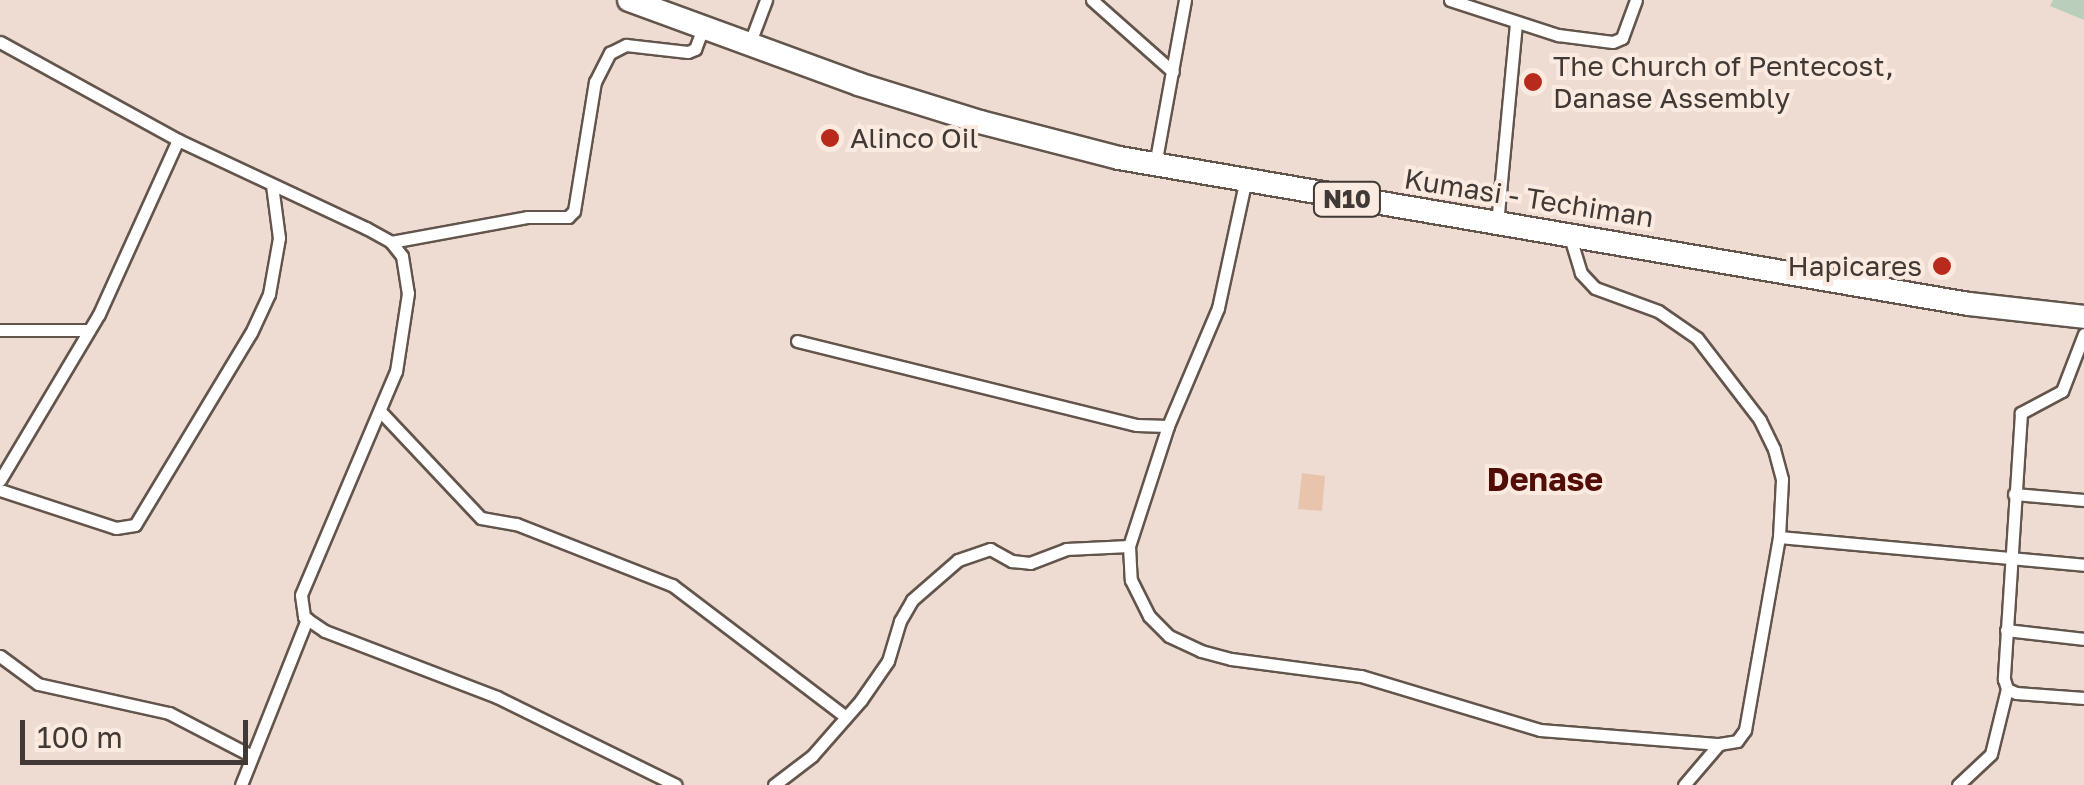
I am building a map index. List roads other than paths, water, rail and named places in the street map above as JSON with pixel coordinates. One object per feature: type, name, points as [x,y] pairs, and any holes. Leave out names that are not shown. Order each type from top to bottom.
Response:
[{"type":"highway","name":"Kumasi - Techiman","points":[[629,0],[954,114],[1155,165],[1969,304],[2084,317]]},
{"type":"street","points":[[749,44],[766,0]]},
{"type":"street","points":[[1092,0],[1173,72]]},
{"type":"street","points":[[1155,165],[1185,0]]},
{"type":"street","points":[[1450,0],[1558,35],[1613,42],[1622,38],[1636,0]]},
{"type":"street","points":[[1498,224],[1516,22]]},
{"type":"street","points":[[391,242],[527,217],[568,217],[574,211],[595,82],[610,53],[626,45],[688,52],[696,49],[704,28]]},
{"type":"street","points":[[0,42],[178,140],[391,242],[402,256],[408,293],[399,357],[301,595],[307,619],[242,785]]},
{"type":"street","points":[[0,480],[89,330],[178,140]]},
{"type":"street","points":[[1245,183],[1218,308],[1168,426],[1129,546],[1132,580],[1149,616],[1169,636],[1201,651],[1266,665],[1361,676],[1540,730],[1719,744],[1737,741],[1745,730],[1780,537],[1782,478],[1760,420],[1697,338],[1658,311],[1595,288],[1581,272],[1570,236]]},
{"type":"street","points":[[0,490],[116,528],[135,526],[174,454],[251,334],[269,294],[278,250],[272,185]]},
{"type":"street","points":[[0,330],[89,330]]},
{"type":"street","points":[[1958,785],[1991,754],[1999,736],[2007,690],[2006,630],[2021,413],[2062,391],[2084,334]]},
{"type":"street","points":[[797,340],[1137,425],[1168,426]]},
{"type":"street","points":[[380,410],[481,518],[516,524],[672,585],[846,717]]},
{"type":"street","points":[[2014,494],[2084,500]]},
{"type":"street","points":[[1780,537],[2084,565]]},
{"type":"street","points":[[774,785],[812,756],[846,717],[888,662],[900,621],[912,600],[958,560],[990,549],[1012,561],[1030,563],[1066,549],[1129,546]]},
{"type":"street","points":[[307,619],[325,631],[497,697],[676,785]]},
{"type":"street","points":[[2006,630],[2084,639]]},
{"type":"street","points":[[0,656],[38,684],[168,713],[252,756]]},
{"type":"street","points":[[2007,690],[2084,698]]},
{"type":"street","points":[[1684,785],[1719,744]]},
{"type":"place","name":"The Church of Pentecost, Danase Assembly","points":[[1533,82]]},
{"type":"place","name":"Alinco Oil","points":[[830,138]]},
{"type":"place","name":"Hapicares","points":[[1942,266]]},
{"type":"district","name":"Denase","points":[[1545,479]]}]
